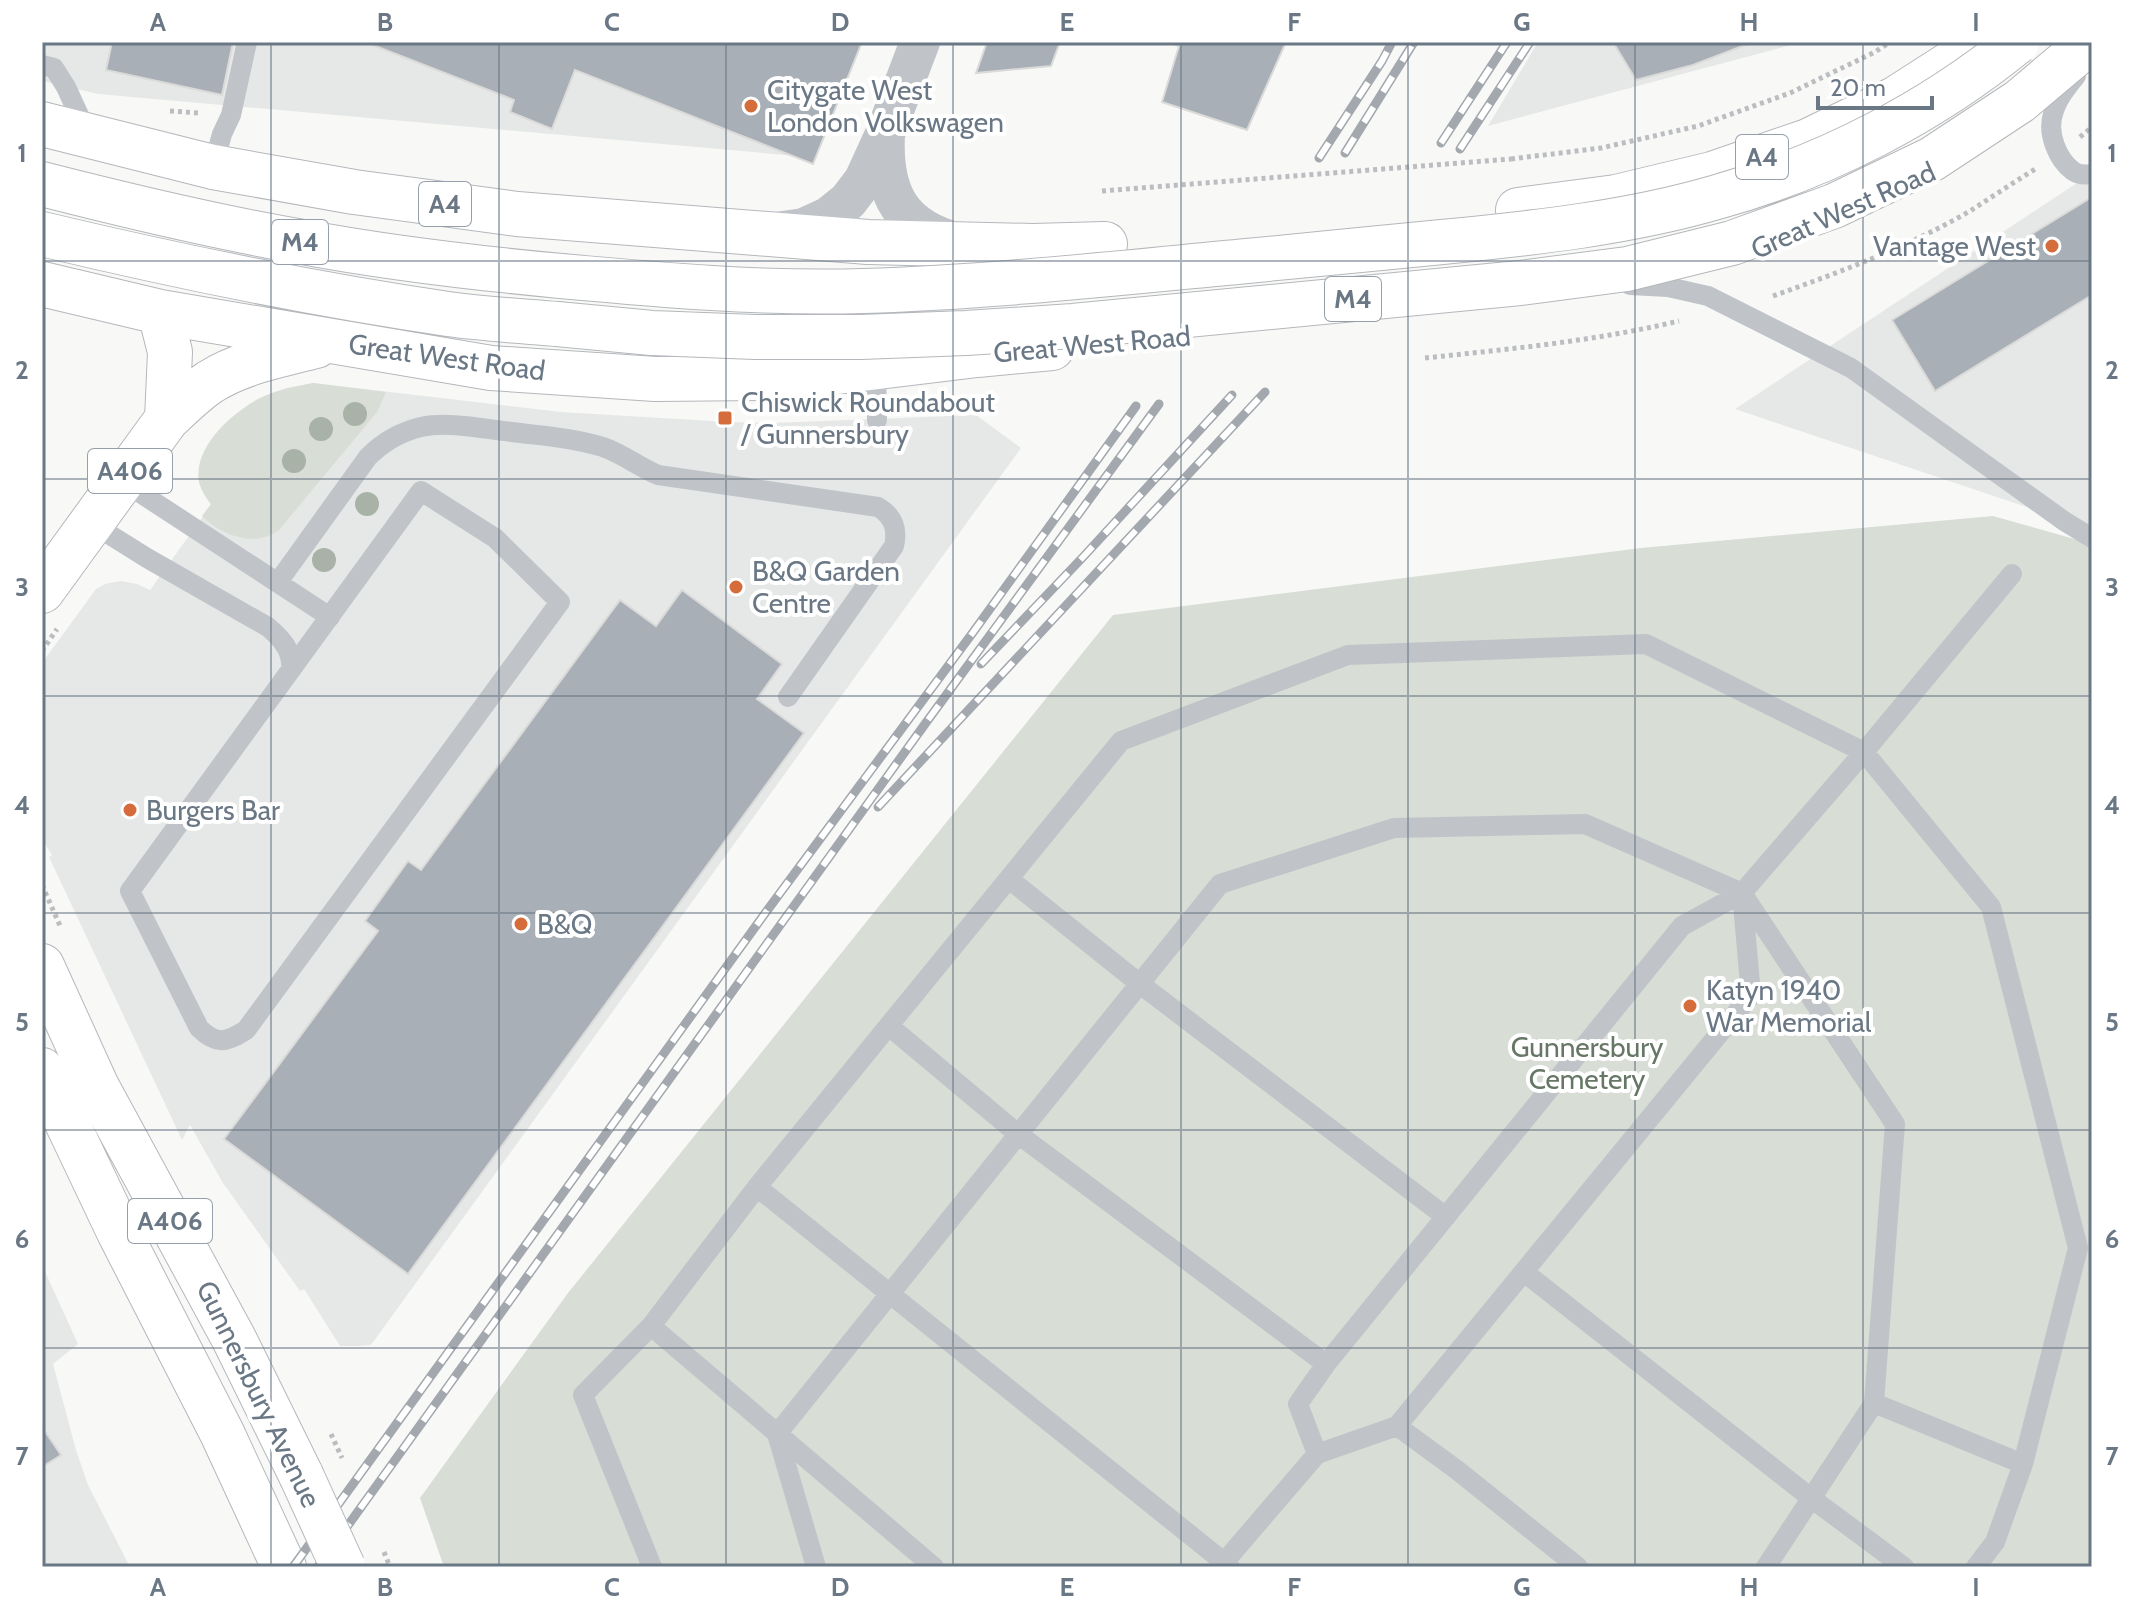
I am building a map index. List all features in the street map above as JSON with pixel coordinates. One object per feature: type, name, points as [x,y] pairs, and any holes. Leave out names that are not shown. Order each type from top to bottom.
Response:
[{"type":"highway","name":"A4","points":[[42,124],[213,167],[354,192],[517,214],[868,242],[1105,244],[1518,210],[1616,197],[1712,174],[1808,141],[1895,99],[1984,42]]},
{"type":"highway","name":"M4","points":[[42,184],[142,209],[302,242],[457,266],[653,285],[756,289],[860,291],[994,284],[1514,235],[1619,220],[1717,197],[1815,164],[1909,117],[2017,42]]},
{"type":"highway","name":"M4","points":[[42,234],[299,289],[450,314],[652,333],[861,337],[1104,323],[1520,283],[1627,269],[1732,243],[1834,206],[1932,159],[2086,60]]},
{"type":"highway","name":"Great West Road","points":[[42,284],[160,312],[491,368],[655,379],[763,378],[1422,312],[1630,285],[1737,257],[1840,218],[1939,169],[2032,110],[2086,60]]},
{"type":"highway","name":"A406","points":[[160,312],[170,352],[167,419]]},
{"type":"highway","name":"A406","points":[[42,591],[167,419],[211,382],[238,368],[334,342]]},
{"type":"highway","name":"Gunnersbury Avenue","points":[[42,966],[97,1087],[234,1339],[343,1567]]},
{"type":"highway","name":"Gunnersbury Avenue","points":[[42,1070],[52,1120],[119,1232],[222,1433],[284,1567]]},
{"type":"street","points":[[770,233],[804,228],[828,217],[848,201],[864,180],[885,134],[920,42]]},
{"type":"street","points":[[885,134],[888,182],[907,218],[940,238],[965,245]]},
{"type":"lane","points":[[213,167],[231,115],[247,42]]},
{"type":"lane","points":[[2086,60],[2062,95],[2053,114],[2051,130],[2060,154],[2074,171],[2081,175],[2092,174]]},
{"type":"lane","points":[[42,65],[54,68],[88,135]]},
{"type":"lane","points":[[1630,285],[1668,287],[1708,296],[1851,368],[2092,538]]},
{"type":"lane","points":[[876,368],[877,420]]},
{"type":"lane","points":[[278,582],[368,457],[400,433],[422,427],[459,426],[568,439],[606,448],[658,475],[878,507],[890,516],[895,526],[897,536],[894,546],[788,697]]},
{"type":"lane","points":[[122,481],[330,617]]},
{"type":"lane","points":[[421,491],[495,538],[560,602],[246,1030],[223,1041],[209,1038],[199,1028],[130,891],[330,617],[421,491]]},
{"type":"lane","points":[[91,523],[268,627],[288,649],[291,670]]},
{"type":"lane","points":[[1317,1454],[1298,1404],[1326,1364],[1682,926],[1742,893],[2012,574]]},
{"type":"lane","points":[[652,1567],[583,1395],[651,1326],[757,1187],[1121,741],[1348,655],[1646,644],[1864,752],[1991,907],[2078,1248],[2023,1464],[1995,1542],[1976,1567]]},
{"type":"lane","points":[[777,1434],[1220,884],[1394,828],[1585,824],[1742,893],[1895,1124],[1874,1403],[1766,1567]]},
{"type":"lane","points":[[1009,879],[1140,984],[1446,1217]]},
{"type":"lane","points":[[757,1187],[1225,1565],[1317,1454],[1397,1426],[1751,995],[1742,893]]},
{"type":"lane","points":[[889,1026],[1018,1134],[1326,1364]]},
{"type":"lane","points":[[1524,1272],[1811,1498],[1904,1567]]},
{"type":"lane","points":[[651,1326],[934,1567]]},
{"type":"lane","points":[[1874,1403],[2023,1464]]},
{"type":"lane","points":[[1397,1426],[1578,1567]]},
{"type":"lane","points":[[777,1434],[816,1567]]},
{"type":"path","points":[[1102,191],[1511,159],[1601,148],[1698,126],[1790,93],[1890,42]]},
{"type":"path","name":"Great West Road","points":[[1772,296],[1860,264],[1968,212],[2060,154],[2092,127]]},
{"type":"path","points":[[1425,358],[1579,340],[1681,321]]},
{"type":"shaded area","points":[[42,42],[848,42],[797,156],[98,94],[42,81]]},
{"type":"shaded area","points":[[1538,42],[1802,42],[1488,126]]},
{"type":"shaded area","points":[[2092,173],[2092,529],[1735,409]]},
{"type":"shaded area","points":[[313,383],[561,412],[729,422],[976,415],[1021,448],[371,1345],[358,1346],[340,1346],[304,1289],[300,1291],[223,1183],[190,1125],[182,1140],[42,839],[42,663],[96,589],[121,581],[150,590],[211,505],[199,482],[201,460],[224,425],[259,399],[286,388]]},
{"type":"shaded area","points":[[42,1265],[78,1344],[53,1364],[76,1450],[88,1485],[130,1567],[42,1567]]},
{"type":"green space","points":[[313,383],[386,392],[377,412],[279,530],[249,539],[229,534],[210,523],[202,516],[211,504],[200,485],[199,469],[202,456],[216,433],[258,399]]},
{"type":"green space","name":"Gunnersbury Cemetery","points":[[1993,516],[2092,544],[2092,1567],[444,1567],[420,1498],[568,1293],[1113,615],[1641,548]]},
{"type":"building","points":[[112,42],[233,42],[222,95],[106,70]]},
{"type":"building","name":"Citygate West London Volkswagen","points":[[365,42],[862,42],[813,164],[575,70],[552,129],[510,112],[514,100]]},
{"type":"building","points":[[987,42],[1060,42],[1051,66],[976,73]]},
{"type":"building","points":[[1167,42],[1286,42],[1247,130],[1162,102],[1179,46]]},
{"type":"building","points":[[1613,42],[1753,42],[1693,65],[1636,80]]},
{"type":"building","name":"Vantage West","points":[[2092,197],[2092,295],[1935,391],[1892,320]]},
{"type":"building","points":[[682,590],[782,664],[757,699],[804,733],[408,1274],[224,1139],[378,931],[365,921],[408,861],[421,870],[620,600],[656,626]]},
{"type":"building","points":[[42,1427],[61,1455],[42,1467]]},
{"type":"railway","points":[[1319,158],[1392,42]]},
{"type":"railway","points":[[1345,153],[1414,42]]},
{"type":"railway","points":[[1441,143],[1507,42]]},
{"type":"railway","points":[[1460,149],[1530,42]]},
{"type":"railway","points":[[878,807],[1265,392]]},
{"type":"railway","points":[[981,664],[1232,395]]},
{"type":"railway","points":[[318,1567],[1159,404]]},
{"type":"railway","points":[[293,1567],[1136,406]]},
{"type":"place","name":"Citygate West London Volkswagen","points":[[751,106]]},
{"type":"place","name":"Vantage West","points":[[2052,246]]},
{"type":"place","name":"Chiswick Roundabout / Gunnersbury","points":[[725,418]]},
{"type":"place","name":"B&Q Garden Centre","points":[[736,587]]},
{"type":"place","name":"Burgers Bar","points":[[130,810]]},
{"type":"place","name":"B&Q","points":[[521,924]]},
{"type":"place","name":"Katyn 1940 War Memorial","points":[[1690,1006]]}]
